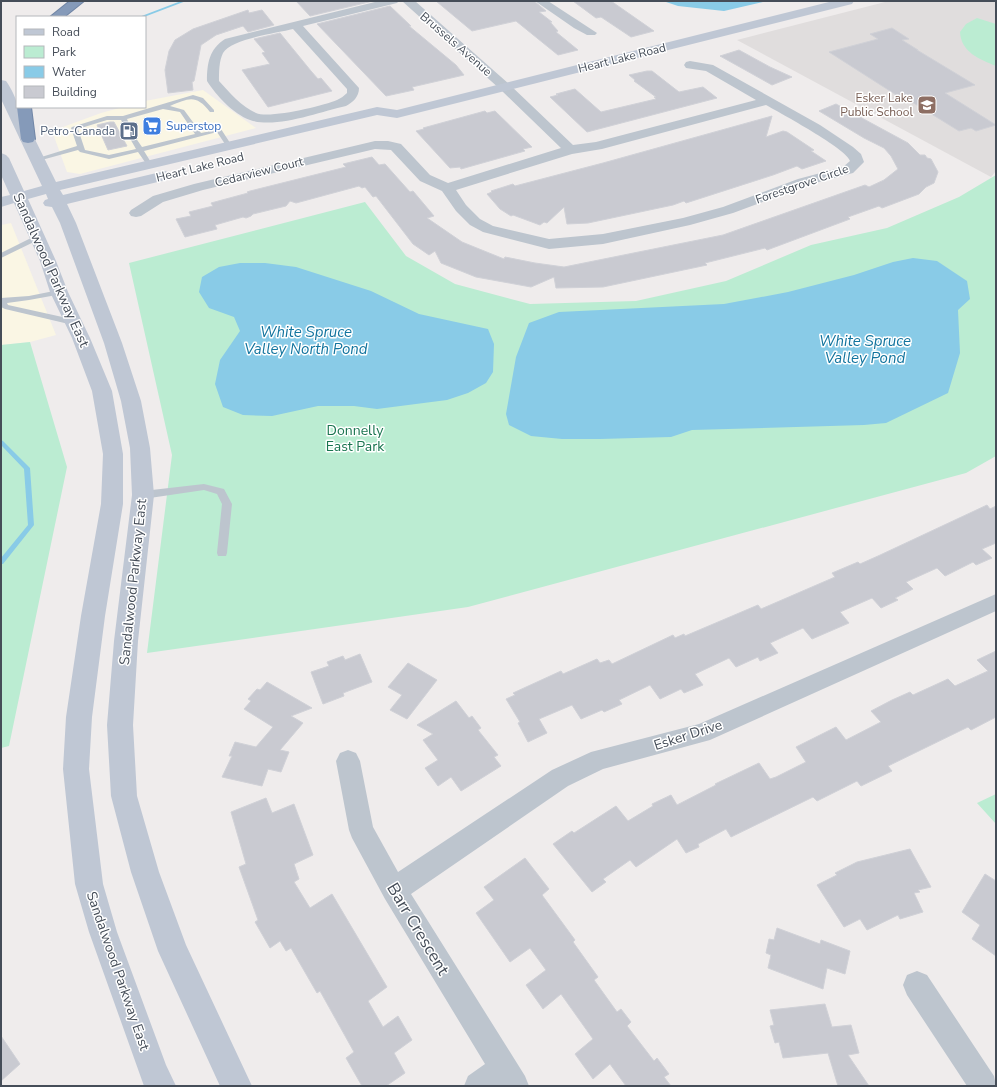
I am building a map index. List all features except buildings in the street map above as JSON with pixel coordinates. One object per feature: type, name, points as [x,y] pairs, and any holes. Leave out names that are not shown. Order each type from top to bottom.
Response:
[{"type":"highway","points":[[57,16],[78,1]]},
{"type":"highway","points":[[24,108],[28,139]]},
{"type":"main road","name":"Heart Lake Road","points":[[1,215],[22,204],[149,164],[231,155],[377,111],[397,114],[848,1]]},
{"type":"main road","name":"Sandalwood Parkway East","points":[[1,84],[68,223],[97,298],[131,401],[140,448],[143,495],[126,641],[120,725],[124,796],[145,872],[173,951],[236,1086]]},
{"type":"main road","name":"Heart Lake Road","points":[[252,155],[388,122],[397,114]]},
{"type":"main road","name":"Sandalwood Parkway East","points":[[1,158],[48,261],[59,292],[102,391],[113,454],[112,504],[93,616],[79,717],[76,769],[89,884],[103,932],[153,1071],[160,1086]]},
{"type":"main road","name":"Heart Lake Road","points":[[54,194],[108,190],[176,173]]},
{"type":"main road","points":[[68,223],[76,208],[108,190]]},
{"type":"main road","name":"Heart Lake Road","points":[[1,202],[22,204]]},
{"type":"main road","points":[[59,292],[97,298]]},
{"type":"street","points":[[296,25],[353,88],[354,92],[348,99],[341,102],[283,116],[263,119],[250,116],[213,81],[213,72],[219,48],[228,41],[394,1]]},
{"type":"street","name":"Brussels Avenue","points":[[408,1],[505,87],[570,150]]},
{"type":"street","points":[[541,1],[591,33]]},
{"type":"street","points":[[690,65],[709,68],[767,101]]},
{"type":"street","points":[[446,188],[570,150],[597,146],[767,101]]},
{"type":"street","name":"Forestgrove Circle","points":[[388,145],[396,147],[425,178],[446,188],[461,208],[475,222],[488,229],[549,244],[603,239],[685,222],[728,210],[803,182],[848,170],[857,162],[856,157],[848,150],[815,128],[767,101]]},
{"type":"street","name":"Cedarview Court","points":[[136,213],[158,199],[199,187],[375,145],[388,145]]},
{"type":"street","name":"Esker Drive","points":[[394,890],[560,778],[599,759],[702,733],[996,602]]},
{"type":"street","name":"Barr Crescent","points":[[348,761],[361,830],[394,890],[509,1077]]},
{"type":"street","points":[[917,985],[984,1086]]},
{"type":"street","points":[[478,1086],[509,1077]]},
{"type":"lane","points":[[212,111],[200,98],[195,97],[180,100],[163,107],[124,118],[107,118],[74,128],[82,151],[109,157],[219,130],[231,155]]},
{"type":"lane","points":[[163,107],[182,111],[199,135]]},
{"type":"lane","points":[[124,118],[149,164]]},
{"type":"lane","points":[[38,159],[80,147]]},
{"type":"lane","points":[[1,256],[38,238]]},
{"type":"lane","points":[[59,292],[30,298],[1,301],[5,307],[73,322]]},
{"type":"lane","points":[[143,495],[204,487],[221,491],[227,504],[222,553]]},
{"type":"shaded area","name":"Esker Lake Public School","points":[[889,1],[996,1],[996,171],[991,177],[737,40]]},
{"type":"shaded area","points":[[203,90],[256,128],[80,174],[67,172],[52,131],[119,108],[146,108],[146,101]]},
{"type":"shaded area","points":[[11,223],[56,335],[30,342],[1,345],[1,225]]},
{"type":"green space","points":[[977,18],[996,24],[996,66],[983,61],[972,54],[967,50],[961,39],[960,32],[966,24]]},
{"type":"green space","name":"Donnelly East Park","points":[[996,175],[996,456],[966,473],[468,607],[147,653],[172,455],[129,263],[365,202],[406,256],[455,284],[530,304],[636,301],[726,281],[811,245],[887,228],[959,197]]},
{"type":"green space","points":[[30,342],[67,467],[9,746],[1,748],[1,345]]},
{"type":"green space","points":[[996,794],[996,824],[977,803]]},
{"type":"water","points":[[663,1],[767,1],[724,11],[678,6]]},
{"type":"water","name":"White Spruce Valley Pond","points":[[913,258],[937,261],[967,281],[970,299],[958,310],[960,353],[948,393],[886,423],[864,425],[692,430],[671,437],[600,439],[562,439],[531,436],[509,425],[506,414],[516,357],[529,323],[559,312],[724,304],[788,292],[854,275],[893,262]]},
{"type":"water","name":"White Spruce Valley North Pond","points":[[240,263],[265,263],[296,267],[371,291],[419,314],[488,329],[494,344],[493,372],[486,383],[468,393],[447,400],[377,409],[354,406],[318,406],[272,416],[243,415],[223,407],[215,384],[220,360],[240,331],[234,317],[209,308],[199,292],[202,277],[219,267]]},
{"type":"waterway","points":[[144,16],[184,1]]},
{"type":"waterway","points":[[1,442],[27,468],[31,525],[1,562]]},
{"type":"place","name":"Esker Lake Public School","points":[[927,105]]},
{"type":"place","name":"Superstop","points":[[152,126]]},
{"type":"place","name":"Petro-Canada","points":[[129,131]]}]
